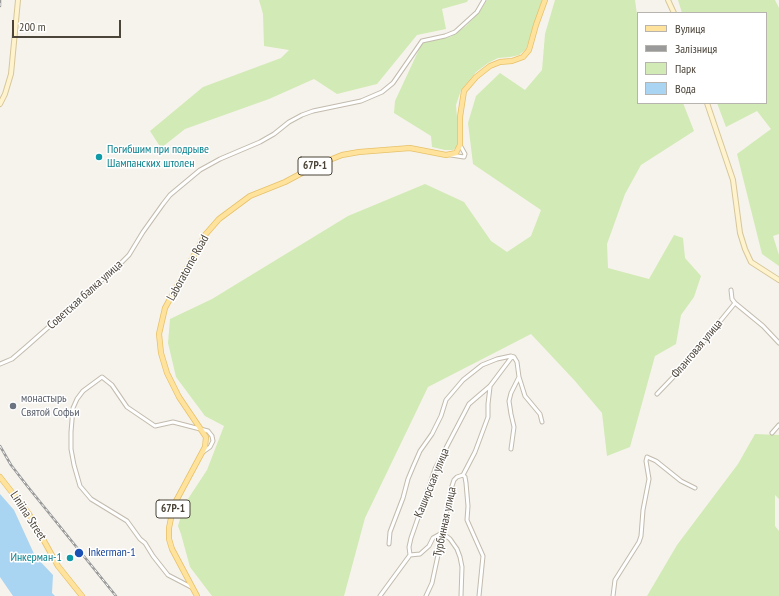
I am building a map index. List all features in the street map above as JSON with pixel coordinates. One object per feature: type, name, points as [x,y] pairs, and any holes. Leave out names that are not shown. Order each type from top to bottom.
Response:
[{"type":"main road","points":[[0,104],[5,94],[11,74],[18,0]]},
{"type":"main road","points":[[450,155],[456,153],[460,145],[460,117],[464,91],[490,66],[500,62],[512,61],[523,57],[529,50],[545,0]]},
{"type":"main road","points":[[668,0],[674,12]]},
{"type":"main road","points":[[707,104],[733,180],[740,233],[745,249],[752,262],[779,280]]},
{"type":"main road","name":"Laboratorne Road","points":[[199,427],[179,397],[167,373],[161,353],[159,334],[166,308],[205,235],[219,219],[250,196],[285,182],[317,165],[342,155],[359,152],[410,148],[450,155]]},
{"type":"main road","name":"67Р-1","points":[[197,596],[172,549],[169,540],[169,528],[176,502],[203,452],[206,442],[206,437],[199,427]]},
{"type":"main road","name":"Liniina Street","points":[[0,476],[29,514],[58,566],[82,596]]},
{"type":"street","name":"Советская балка улица","points":[[0,364],[12,359],[121,264],[129,255],[162,204],[170,195],[200,170],[220,159],[260,142],[290,122],[313,111],[361,101],[382,92],[393,83],[422,41],[445,36],[455,32],[477,12],[484,0]]},
{"type":"street","points":[[450,155],[464,157],[466,154],[460,145]]},
{"type":"street","points":[[730,290],[735,304],[763,326],[779,343]]},
{"type":"street","name":"Фланговая улица","points":[[658,394],[681,369],[735,304]]},
{"type":"street","points":[[389,544],[390,532],[403,498],[412,467],[438,422],[446,400],[463,380],[482,365],[497,359],[511,356],[517,362],[518,377],[525,396],[540,414],[542,422]]},
{"type":"street","name":"Каширская улица","points":[[410,555],[409,547],[411,538],[436,469],[469,404],[490,386],[513,358]]},
{"type":"street","points":[[191,587],[168,575],[127,521],[91,499],[80,486],[74,465],[71,432],[73,408],[77,399],[83,391],[102,377],[112,384],[127,407],[155,426],[173,422],[199,427]]},
{"type":"street","points":[[511,449],[514,427],[510,414],[509,401],[518,377]]},
{"type":"street","name":"Турбинная улица","points":[[426,596],[432,583],[453,484],[457,477],[463,475],[475,452],[488,417],[490,386]]},
{"type":"street","points":[[772,433],[779,425]]},
{"type":"street","points":[[612,596],[615,580],[639,542],[641,536],[643,510],[649,479],[646,461],[647,457],[656,461],[681,481],[694,488]]},
{"type":"street","points":[[463,475],[466,480],[467,491],[467,520],[483,556],[480,596]]},
{"type":"street","points":[[380,596],[410,555],[420,554],[429,546],[433,538],[442,533],[450,539],[457,548],[462,567],[461,596]]},
{"type":"green space","points":[[259,0],[468,0],[467,2],[442,9],[446,29],[417,35],[377,84],[337,94],[314,79],[269,99],[185,129],[161,148],[150,131],[203,87],[281,58],[289,50],[264,46],[263,14]]},
{"type":"green space","points":[[487,0],[542,0],[526,49],[519,55],[498,58],[488,63],[476,72],[461,90],[456,105],[459,143],[457,147],[453,150],[445,150],[432,147],[431,136],[394,113],[395,101],[422,43],[434,39],[450,37],[466,26],[481,10]]},
{"type":"green space","points":[[555,0],[635,0],[637,15],[637,104],[683,104],[694,131],[641,165],[625,194],[607,244],[608,268],[649,279],[674,235],[683,238],[685,258],[701,276],[694,297],[681,315],[676,344],[655,356],[630,447],[607,456],[602,413],[575,381],[531,334],[428,387],[365,518],[344,596],[212,596],[190,567],[178,526],[184,505],[207,470],[224,426],[205,416],[176,377],[168,343],[170,319],[212,299],[348,216],[425,184],[464,202],[491,241],[507,252],[531,236],[541,210],[473,164],[468,123],[476,96],[500,73],[525,90],[542,70],[545,34]]},
{"type":"green space","points":[[678,0],[775,0],[779,8],[779,234],[773,236],[779,255],[779,266],[762,254],[737,154],[771,129],[757,111],[726,127],[717,104],[767,104],[767,12],[682,12]]},
{"type":"green space","points":[[755,434],[779,435],[779,499],[775,495],[775,526],[779,531],[779,596],[647,596],[677,545],[738,464]]},
{"type":"water","points":[[0,494],[14,510],[35,556],[53,575],[52,593],[55,596],[13,596],[0,577]]},
{"type":"railway","points":[[0,0],[0,6]]},
{"type":"railway","points":[[0,446],[11,465],[28,487],[116,596]]},
{"type":"place","name":"Погибшим при подрыве Шампанских штолен","points":[[99,157]]},
{"type":"place","name":"монастырь Святой Софьи","points":[[13,406]]},
{"type":"place","name":"Inkerman-1","points":[[79,553]]},
{"type":"place","name":"Инкерман-1","points":[[70,558]]}]
